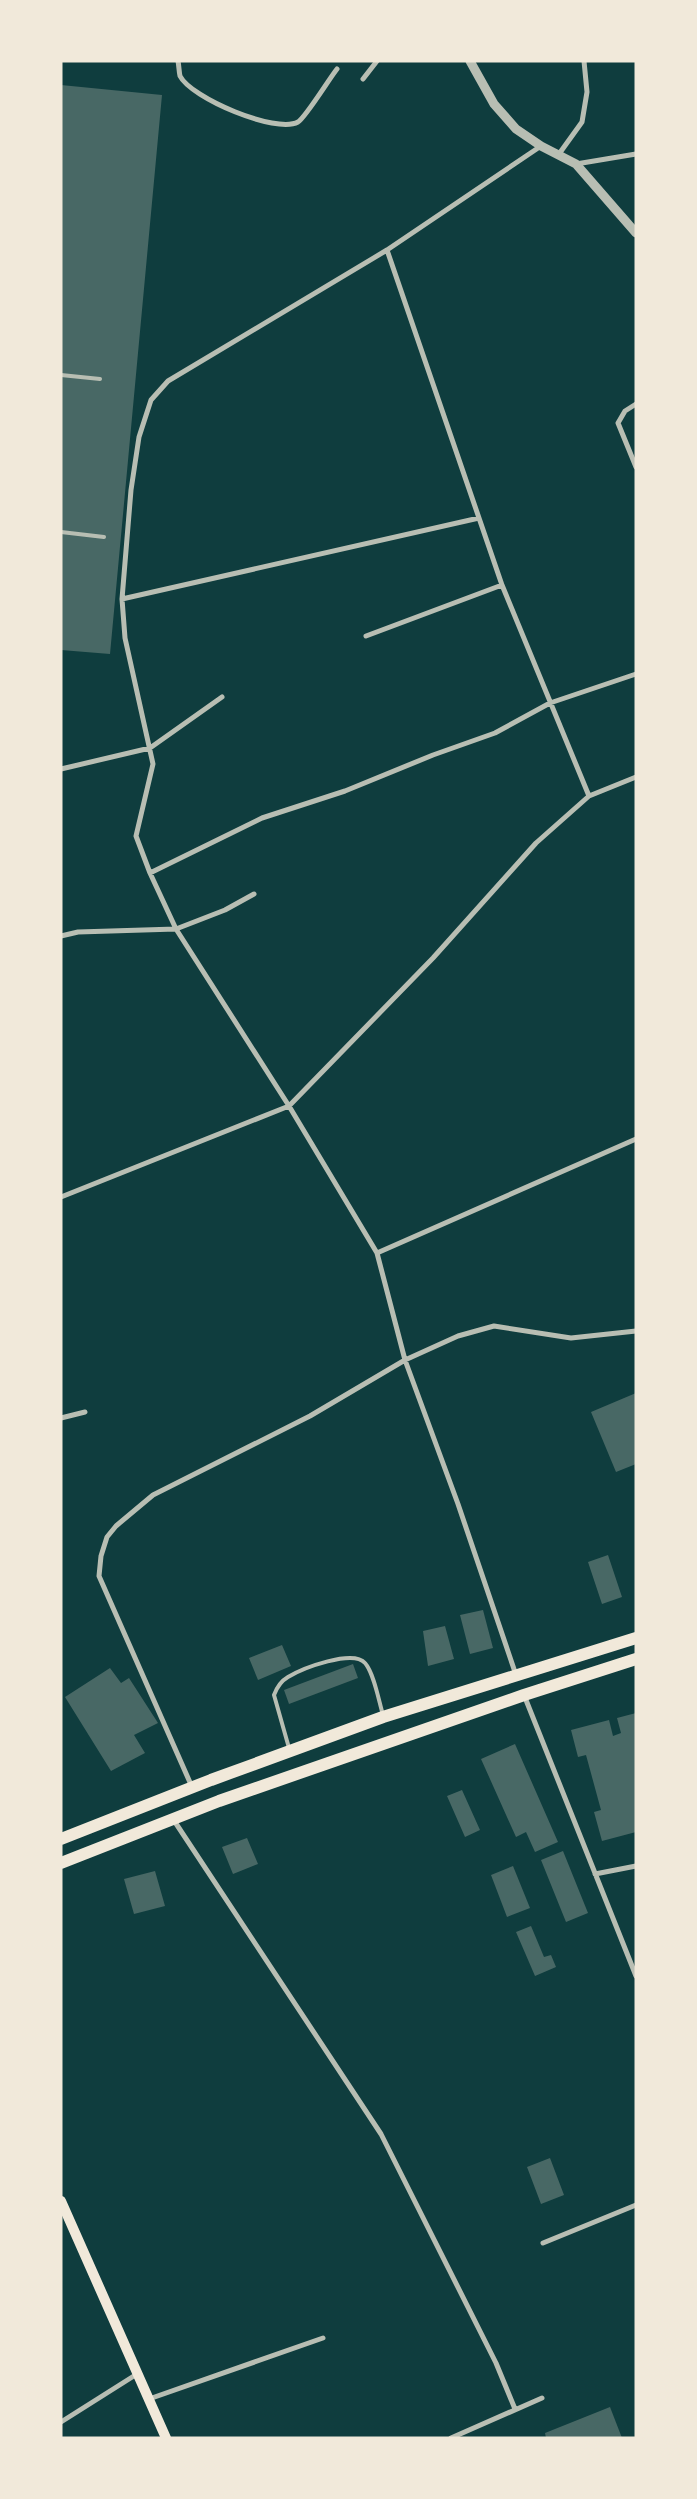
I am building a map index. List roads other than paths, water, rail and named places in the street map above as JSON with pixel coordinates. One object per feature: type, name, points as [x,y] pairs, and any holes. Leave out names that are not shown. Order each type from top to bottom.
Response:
[{"type":"main road","points":[[61,1839],[192,1787],[383,1717],[636,1638]]},
{"type":"main road","points":[[61,1863],[172,1819],[524,1694],[636,1658]]},
{"type":"main road","points":[[61,1834],[104,1822]]},
{"type":"main road","points":[[61,2200],[166,2438]]},
{"type":"street","points":[[178,61],[180,77],[196,91],[226,108],[263,122],[284,126],[299,122],[337,69]]},
{"type":"street","points":[[363,79],[377,61]]},
{"type":"street","points":[[470,61],[494,104],[516,129],[541,146],[576,164],[636,232]]},
{"type":"street","points":[[559,154],[582,122],[587,92],[584,61]]},
{"type":"street","points":[[517,1676],[458,1504],[405,1360],[377,1253],[290,1106],[176,929],[150,873],[136,836],[153,764],[125,638],[122,599],[131,490],[139,437],[151,400],[168,381],[387,250],[541,146]]},
{"type":"street","points":[[576,164],[636,154]]},
{"type":"street","points":[[387,250],[502,585],[589,796]]},
{"type":"street","points":[[636,404],[625,411],[618,423],[636,467]]},
{"type":"street","points":[[122,599],[479,518]]},
{"type":"street","points":[[366,636],[502,585]]},
{"type":"street","points":[[150,873],[262,818],[345,791],[432,755],[495,733],[550,702],[636,674]]},
{"type":"street","points":[[61,769],[150,748],[222,697]]},
{"type":"street","points":[[61,1197],[290,1106],[433,958],[536,843],[589,796],[636,777]]},
{"type":"street","points":[[61,936],[78,932],[176,929],[225,910],[254,894]]},
{"type":"street","points":[[377,1253],[636,1139]]},
{"type":"street","points":[[192,1787],[99,1576],[101,1556],[107,1537],[116,1526],[153,1495],[310,1416],[405,1360],[458,1336],[494,1326],[571,1338],[636,1331]]},
{"type":"street","points":[[61,1418],[85,1412]]},
{"type":"street","points":[[524,1694],[636,1976]]},
{"type":"street","points":[[172,1819],[381,2134],[496,2363],[515,2409]]},
{"type":"street","points":[[595,1874],[636,1866]]},
{"type":"street","points":[[543,2243],[636,2205]]},
{"type":"street","points":[[149,2400],[323,2338]]},
{"type":"street","points":[[61,2422],[138,2374]]},
{"type":"street","points":[[451,2438],[542,2398]]},
{"type":"lane","points":[[61,375],[100,379]]},
{"type":"lane","points":[[61,532],[104,537]]},
{"type":"lane","points":[[290,1751],[274,1695],[279,1684],[288,1677],[308,1669],[346,1657],[358,1658],[366,1663],[383,1717]]}]
